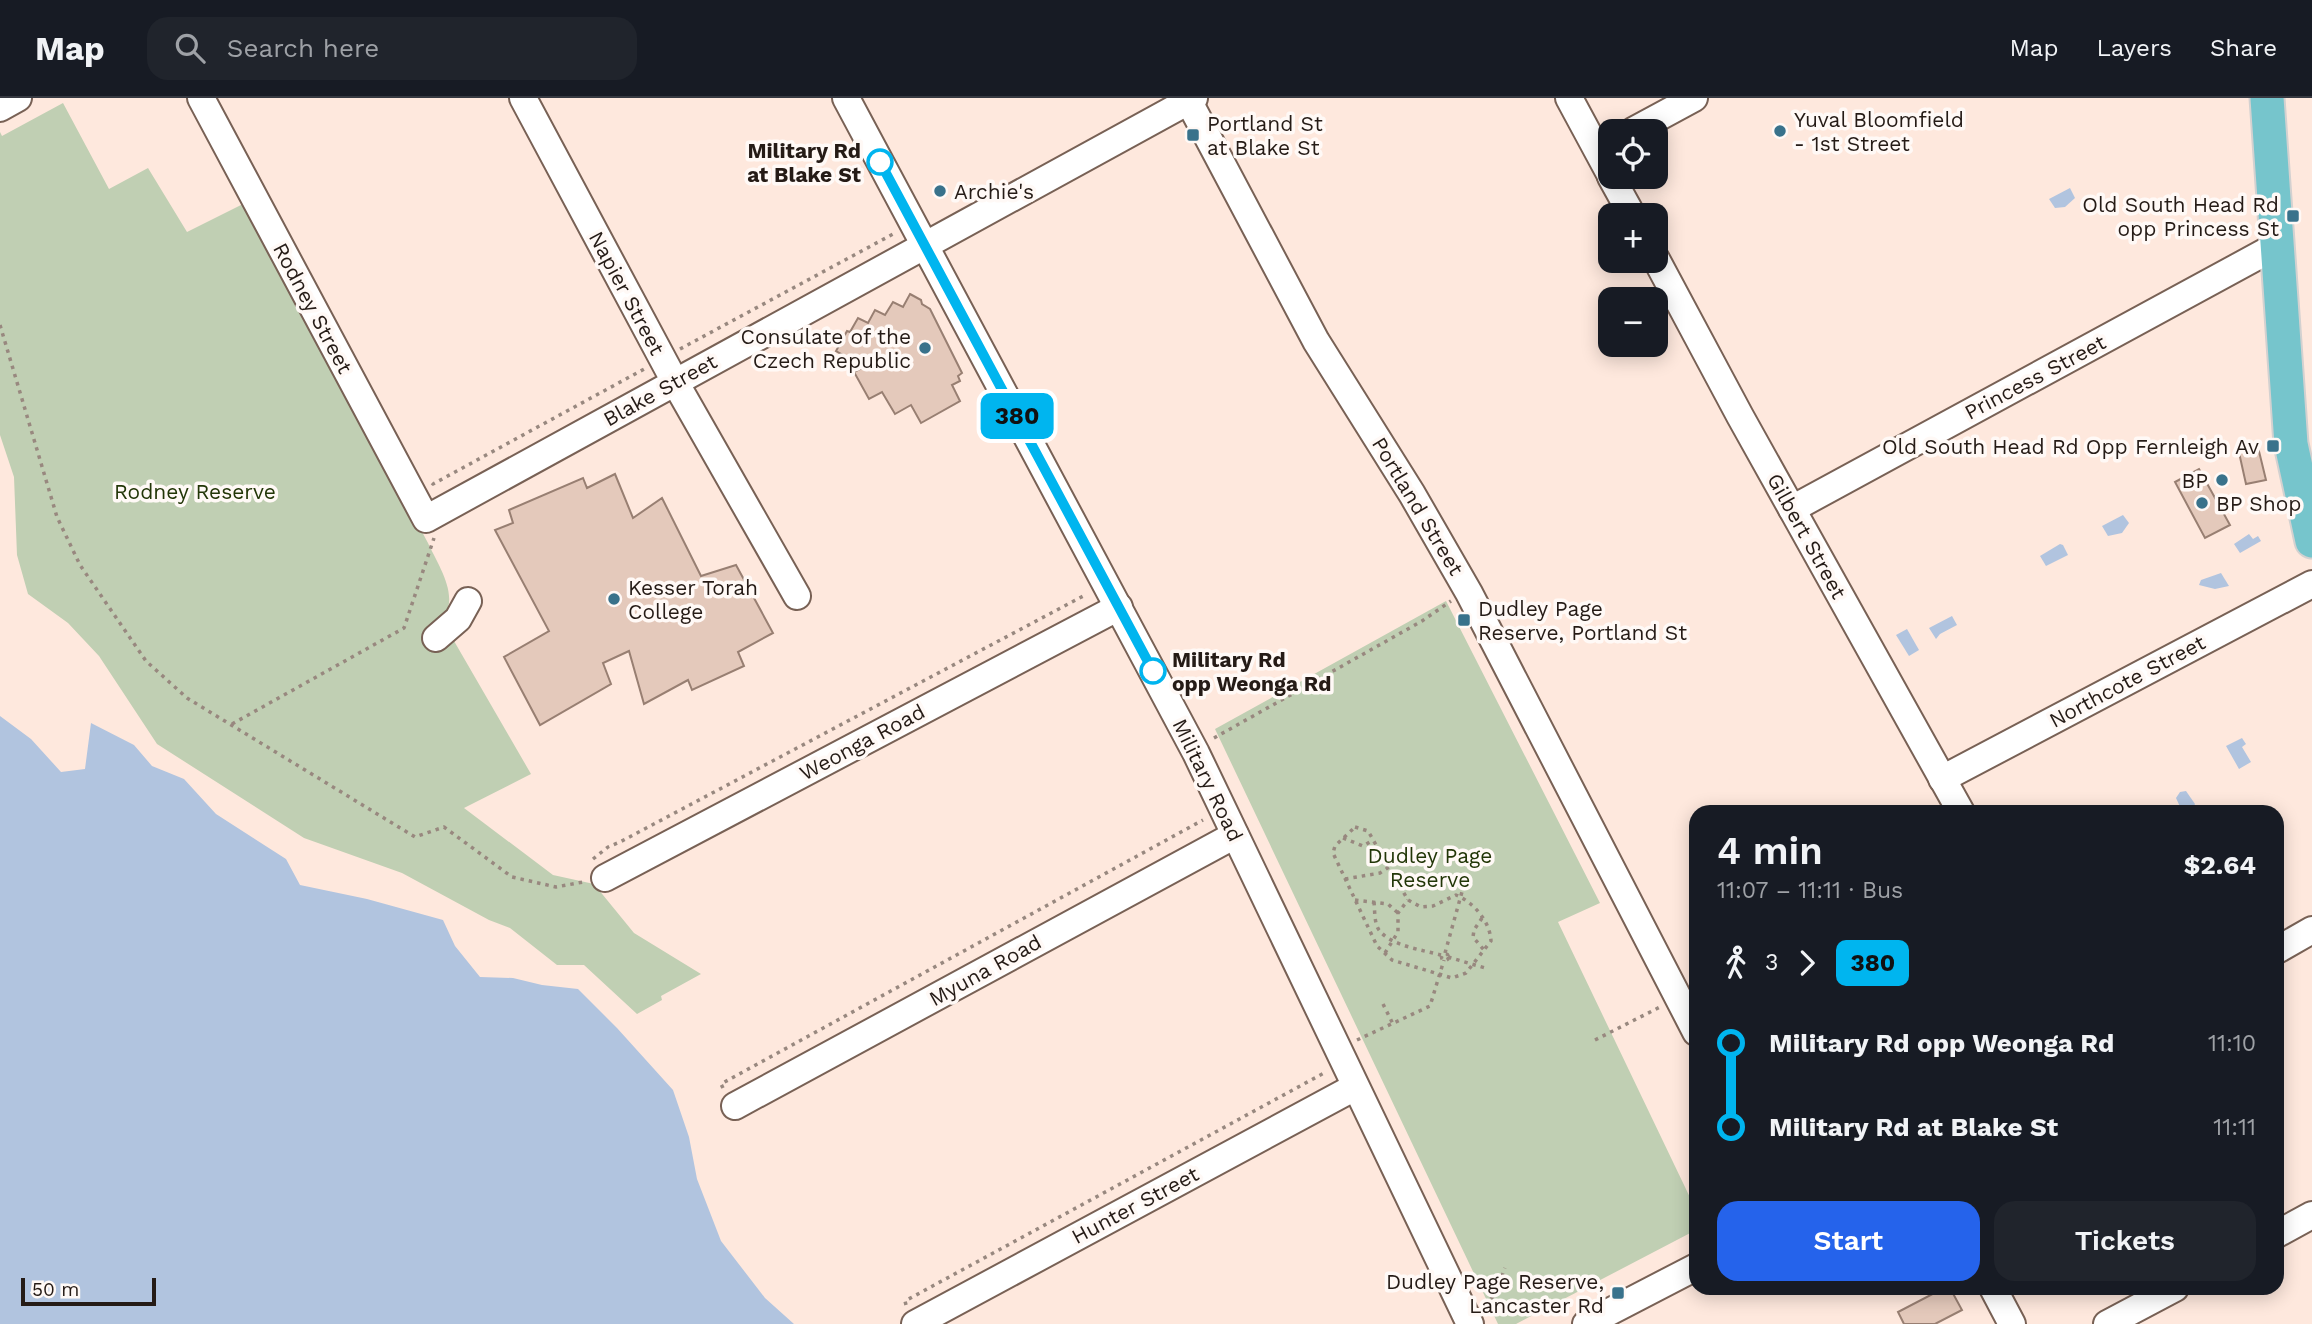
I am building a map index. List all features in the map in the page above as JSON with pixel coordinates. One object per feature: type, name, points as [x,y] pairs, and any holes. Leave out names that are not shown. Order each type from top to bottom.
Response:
[{"type":"main road","points":[[2267,98],[2288,421],[2305,475],[2312,541]]},
{"type":"street","points":[[0,108],[18,98]]},
{"type":"street","name":"Rodney Street","points":[[201,98],[430,527]]},
{"type":"street","name":"Napier Street","points":[[523,98],[669,370],[797,596]]},
{"type":"street","name":"Military Road","points":[[846,98],[1119,607],[1209,745],[1235,835],[1355,1087],[1477,1314]]},
{"type":"street","points":[[1569,98],[1598,139]]},
{"type":"street","points":[[1655,119],[1694,98]]},
{"type":"street","name":"Blake Street","points":[[430,527],[669,370],[925,245],[1190,99]]},
{"type":"street","name":"Portland Street","points":[[1190,99],[1316,341],[1450,557],[1689,1019]]},
{"type":"street","name":"Princess Street","points":[[1792,509],[2278,245]]},
{"type":"street","name":"Gilbert Street","points":[[1664,273],[1957,805]]},
{"type":"street","name":"Northcote Street","points":[[1942,779],[2312,584]]},
{"type":"street","points":[[436,638],[458,619],[468,601]]},
{"type":"street","name":"Weonga Road","points":[[605,877],[1119,607]]},
{"type":"street","name":"Myuna Road","points":[[735,1106],[1235,835]]},
{"type":"street","points":[[2284,946],[2312,930]]},
{"type":"street","name":"Hunter Street","points":[[911,1318],[1355,1087]]},
{"type":"street","points":[[2284,1230],[2312,1215]]},
{"type":"street","points":[[1586,1324],[1689,1271]]},
{"type":"street","points":[[1997,1295],[2012,1324]]},
{"type":"street","points":[[2108,1324],[2162,1295]]},
{"type":"path","points":[[427,472],[433,484],[669,370],[904,229]]},
{"type":"path","points":[[0,325],[57,517],[80,565],[146,661],[187,698],[415,837],[444,827],[512,877],[556,887],[605,877]]},
{"type":"path","points":[[232,724],[404,628],[430,527]]},
{"type":"path","points":[[605,877],[591,862],[608,847],[1087,594]]},
{"type":"path","points":[[1209,745],[1435,614],[1445,604]]},
{"type":"path","points":[[735,1106],[721,1084],[1203,820]]},
{"type":"path","points":[[1355,827],[1368,831],[1373,840],[1408,900],[1421,907],[1433,906],[1456,895],[1471,901],[1491,932],[1491,941],[1466,973],[1452,978],[1392,960],[1377,946],[1333,853],[1335,846],[1355,827]]},
{"type":"path","points":[[1343,838],[1363,846],[1373,840]]},
{"type":"path","points":[[1345,879],[1380,873],[1389,867]]},
{"type":"path","points":[[1357,1040],[1430,1006],[1465,881]]},
{"type":"path","points":[[1355,900],[1388,904],[1398,913]]},
{"type":"path","points":[[1385,953],[1398,932],[1398,913],[1408,900]]},
{"type":"path","points":[[1374,902],[1379,930],[1393,940],[1485,968]]},
{"type":"path","points":[[1482,918],[1473,937],[1484,950]]},
{"type":"path","points":[[1595,1040],[1678,998]]},
{"type":"path","points":[[1383,1004],[1393,1024]]},
{"type":"path","points":[[911,1318],[905,1301],[1324,1073]]},
{"type":"path","points":[[1477,1314],[1494,1296],[1505,1268]]},
{"type":"green space","name":"Rodney Reserve","points":[[63,103],[109,189],[148,168],[187,232],[245,203],[443,574],[449,592],[448,608],[425,634],[436,651],[454,641],[531,774],[464,808],[553,875],[594,884],[634,933],[701,974],[661,996],[662,1000],[637,1014],[584,965],[557,965],[510,928],[489,920],[402,873],[304,838],[157,744],[99,656],[68,623],[28,594],[17,555],[14,477],[0,435],[0,132],[2,136]]},
{"type":"green space","name":"Dudley Page Reserve","points":[[1446,601],[1600,903],[1558,922],[1689,1195],[1689,1234],[1516,1324],[1498,1324],[1215,729]]},
{"type":"water","points":[[2070,188],[2075,198],[2065,207],[2055,208],[2049,199]]},
{"type":"water","points":[[2123,515],[2129,523],[2122,533],[2108,536],[2102,526]]},
{"type":"water","points":[[2249,534],[2253,539],[2258,536],[2261,541],[2240,553],[2234,544]]},
{"type":"water","points":[[2060,544],[2068,555],[2046,566],[2040,556]]},
{"type":"water","points":[[2221,573],[2229,586],[2215,589],[2199,585],[2201,580]]},
{"type":"water","points":[[1952,616],[1957,625],[1936,639],[1929,628]]},
{"type":"water","points":[[1907,629],[1919,650],[1909,656],[1896,635]]},
{"type":"water","points":[[0,716],[31,739],[61,772],[85,769],[91,723],[134,745],[152,766],[184,779],[216,814],[286,859],[300,885],[367,899],[443,920],[455,946],[480,977],[513,978],[578,989],[673,1090],[689,1137],[697,1179],[721,1241],[765,1298],[794,1324],[0,1324]]},
{"type":"water","points":[[2242,738],[2246,744],[2242,747],[2251,762],[2239,769],[2226,746]]},
{"type":"water","points":[[2186,791],[2194,805],[2179,805],[2176,798],[2180,792]]},
{"type":"building","points":[[910,294],[930,309],[962,373],[958,376],[960,381],[952,385],[960,401],[921,423],[911,405],[895,414],[882,392],[869,399],[854,372],[864,367],[836,351],[858,318],[868,323],[875,310],[885,315],[893,302],[903,307]]},
{"type":"building","points":[[2257,443],[2266,480],[2246,484],[2238,448]]},
{"type":"building","name":"BP Shop","points":[[2199,469],[2230,525],[2205,538],[2175,482]]},
{"type":"building","name":"Kesser Torah College","points":[[615,474],[633,518],[662,498],[701,576],[736,565],[773,633],[738,652],[744,666],[692,690],[688,680],[644,704],[629,651],[603,663],[611,684],[540,725],[504,657],[549,631],[495,530],[513,523],[509,510],[583,478],[587,488]]},
{"type":"building","points":[[1931,1295],[1954,1295],[1962,1310],[1935,1324],[1904,1324],[1898,1312]]},
{"type":"bus line","name":"380","points":[[880,162],[1153,671]]},
{"type":"place","name":"Yuval Bloomfield - 1st Street","points":[[1780,131]]},
{"type":"place","name":"Portland St at Blake St","points":[[1193,135]]},
{"type":"place","name":"Military Rd at Blake St","points":[[880,162]]},
{"type":"place","name":"Archie's","points":[[940,191]]},
{"type":"place","name":"Old South Head Rd opp Princess St","points":[[2293,216]]},
{"type":"place","name":"Consulate of the Czech Republic","points":[[925,348]]},
{"type":"place","name":"Old South Head Rd Opp Fernleigh Av","points":[[2273,446]]},
{"type":"place","name":"BP","points":[[2222,480]]},
{"type":"place","name":"BP Shop","points":[[2202,503]]},
{"type":"place","name":"Kesser Torah College","points":[[614,599]]},
{"type":"place","name":"Dudley Page Reserve, Portland St","points":[[1464,620]]},
{"type":"place","name":"Military Rd opp Weonga Rd","points":[[1153,671]]},
{"type":"place","name":"Dudley Page Reserve, Lancaster Rd","points":[[1618,1293]]}]
